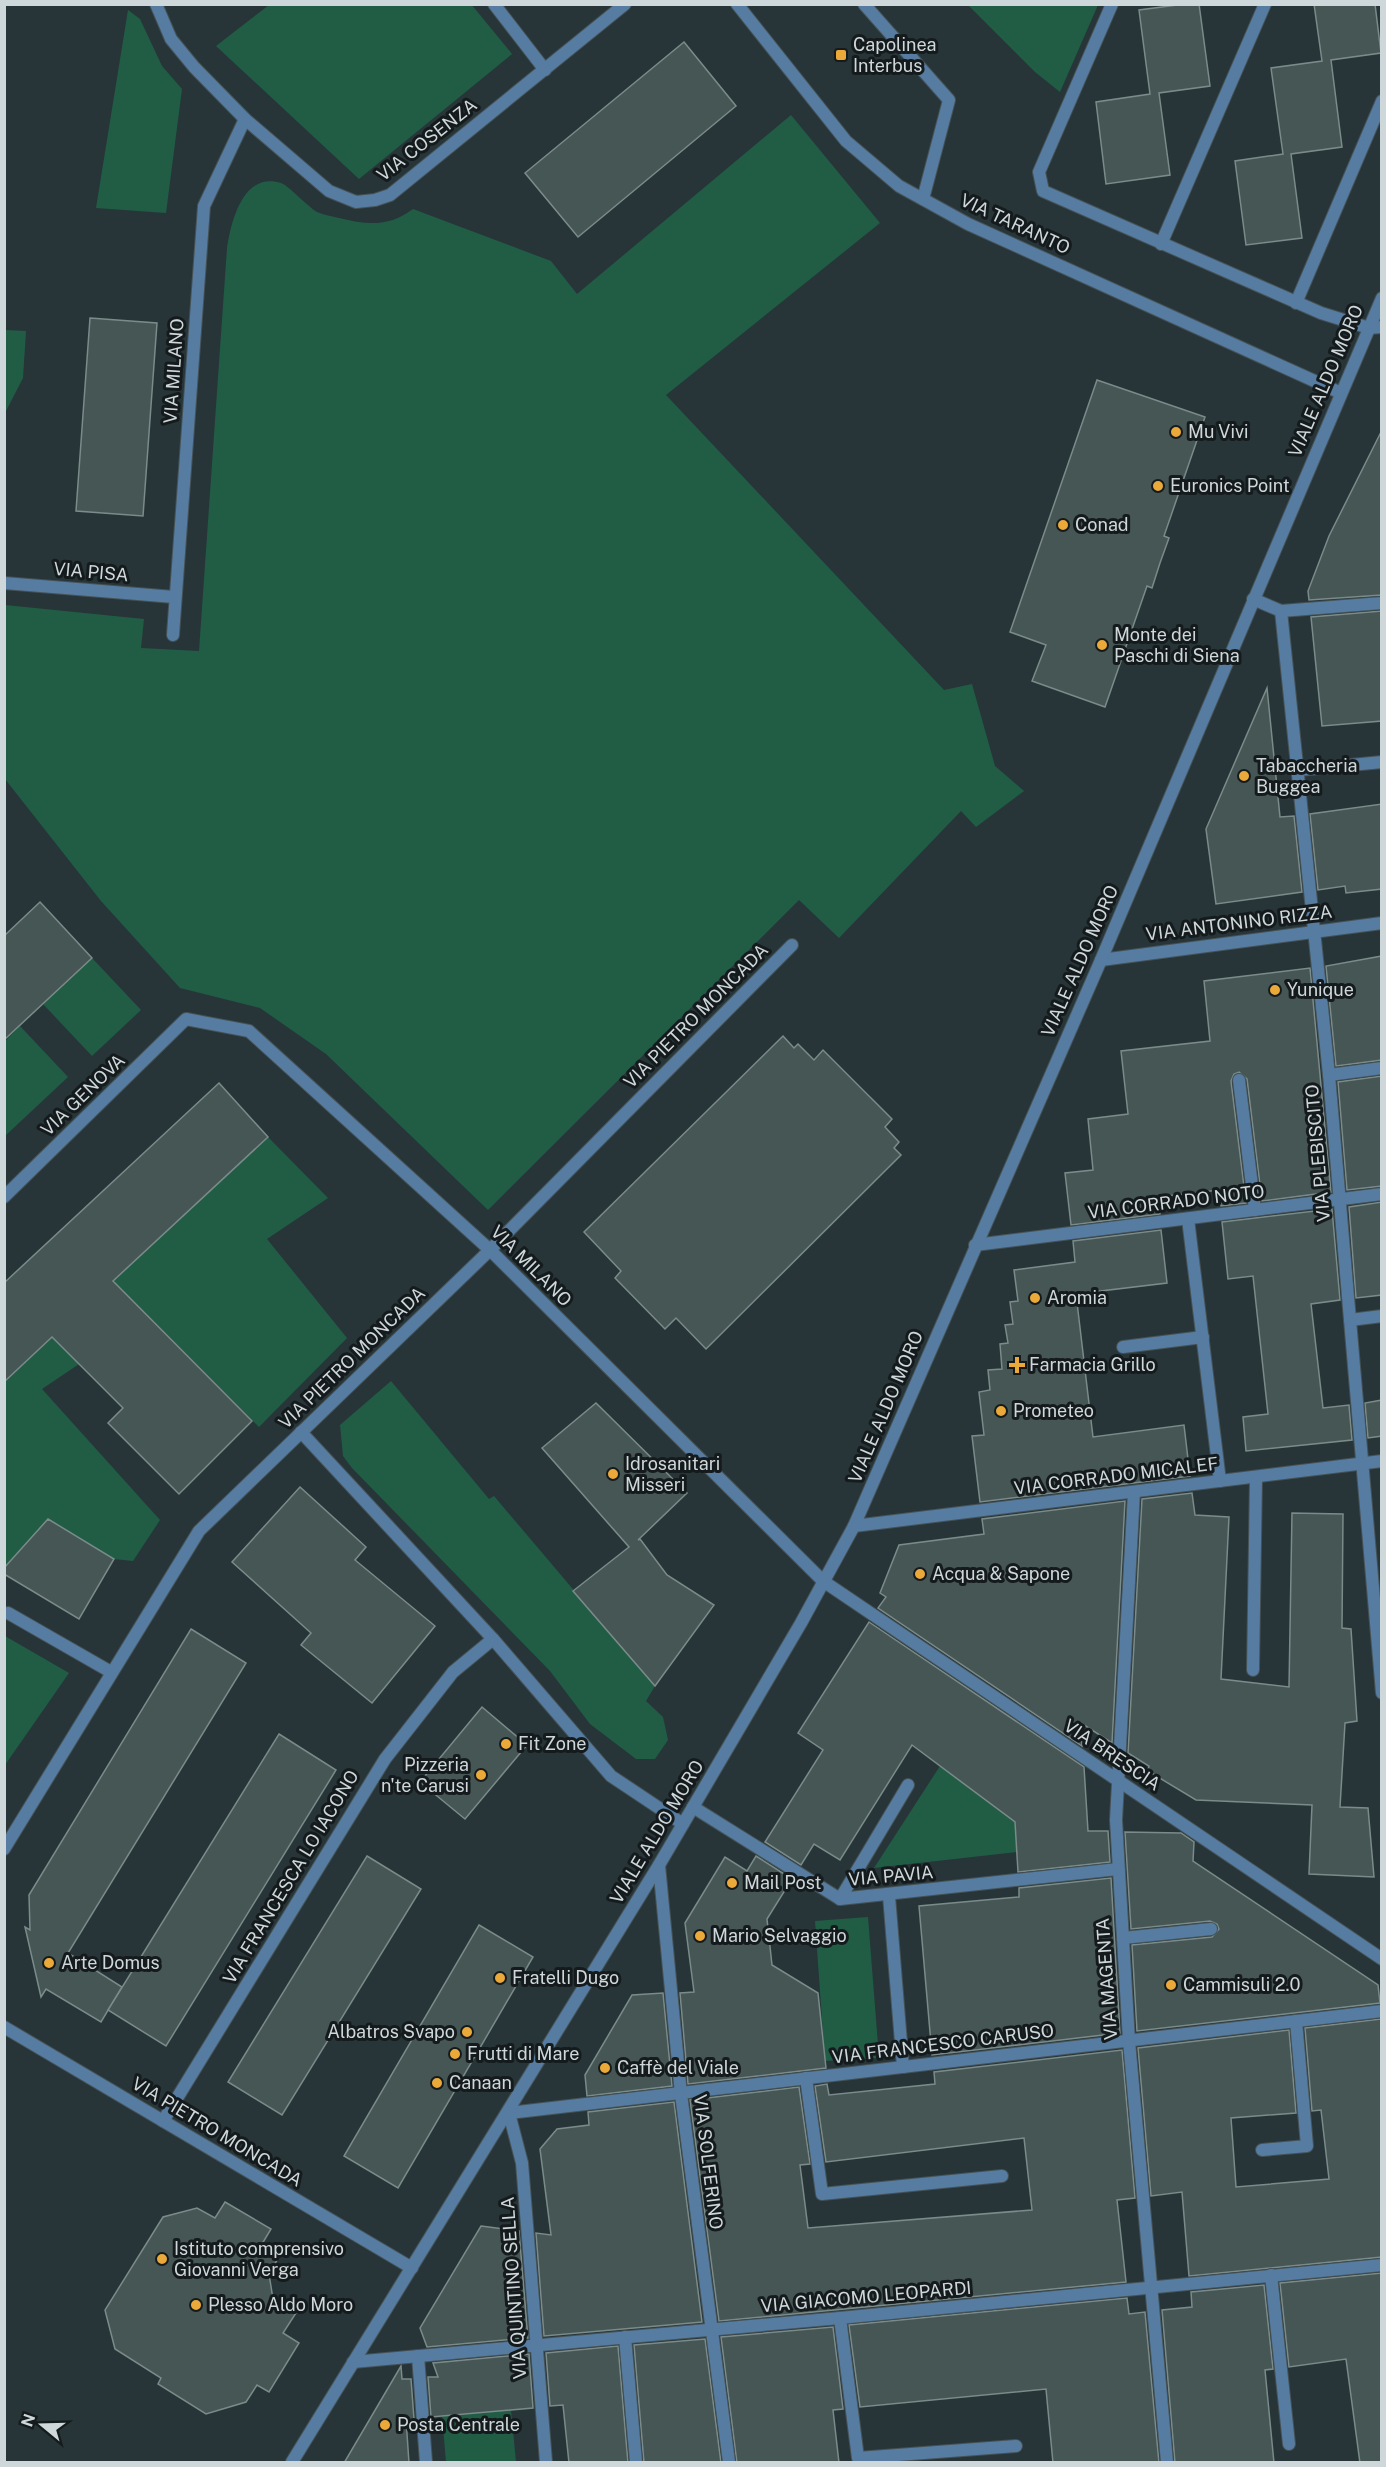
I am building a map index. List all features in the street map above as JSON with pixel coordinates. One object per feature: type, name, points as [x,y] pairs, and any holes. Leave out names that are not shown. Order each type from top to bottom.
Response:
[{"type":"street","name":"VIA COSENZA","points":[[156,4],[171,39],[194,67],[245,119],[328,191],[356,202],[375,200],[390,195],[625,4]]},
{"type":"street","points":[[494,4],[545,70]]},
{"type":"street","name":"VIA TARANTO","points":[[737,4],[846,141],[899,186],[968,224],[1341,393]]},
{"type":"street","points":[[864,4],[949,100],[923,199]]},
{"type":"street","points":[[1112,4],[1039,172],[1042,191],[1296,303],[1375,327]]},
{"type":"street","points":[[1161,244],[1265,4]]},
{"type":"street","points":[[1296,303],[1382,102]]},
{"type":"street","name":"VIA MILANO","points":[[173,635],[204,206],[245,119]]},
{"type":"street","name":"VIALE ALDO MORO","points":[[292,2463],[659,1865],[854,1526],[1101,960],[1341,393],[1375,327],[1382,298]]},
{"type":"street","name":"VIA PISA","points":[[4,583],[174,597]]},
{"type":"street","points":[[1253,600],[1281,611],[1382,603]]},
{"type":"street","name":"VIA PLEBISCITO","points":[[1281,611],[1316,931],[1382,1693]]},
{"type":"street","points":[[1299,770],[1382,762]]},
{"type":"street","name":"VIA ANTONINO RIZZA","points":[[1101,960],[1382,923]]},
{"type":"street","name":"VIA PIETRO MONCADA","points":[[4,1849],[199,1531],[490,1250],[792,945]]},
{"type":"street","name":"VIA MILANO","points":[[186,1019],[249,1031],[490,1250],[823,1581]]},
{"type":"street","name":"VIA GENOVA","points":[[4,1197],[186,1019]]},
{"type":"street","points":[[1329,1075],[1382,1068]]},
{"type":"street","points":[[1239,1080],[1256,1210]]},
{"type":"street","name":"VIA CORRADO NOTO","points":[[975,1245],[1382,1194]]},
{"type":"street","points":[[1188,1219],[1220,1481]]},
{"type":"street","points":[[1350,1320],[1382,1316]]},
{"type":"street","points":[[1123,1347],[1203,1337]]},
{"type":"street","points":[[302,1432],[493,1640],[611,1776],[683,1824]]},
{"type":"street","name":"VIA CORRADO MICALEF","points":[[854,1526],[1382,1461]]},
{"type":"street","points":[[1253,1670],[1256,1477]]},
{"type":"street","name":"VIA MAGENTA","points":[[1134,1491],[1120,1782],[1116,1820],[1129,2041],[1167,2463]]},
{"type":"street","name":"VIA BRESCIA","points":[[823,1581],[1382,1959]]},
{"type":"street","points":[[8,1613],[111,1672]]},
{"type":"street","name":"VIA FRANCESCA LO IACONO","points":[[163,2121],[385,1759],[453,1672],[493,1640]]},
{"type":"street","points":[[840,1899],[908,1785]]},
{"type":"street","name":"VIA PAVIA","points":[[693,1807],[840,1899],[889,1896],[1118,1869]]},
{"type":"street","name":"VIA SOLFERINO","points":[[659,1865],[681,2094],[729,2463]]},
{"type":"street","points":[[889,1896],[903,2067]]},
{"type":"street","points":[[1123,1938],[1211,1929]]},
{"type":"street","name":"VIA FRANCESCO CARUSO","points":[[508,2113],[1382,2011]]},
{"type":"street","points":[[1262,2150],[1307,2146],[1296,2021]]},
{"type":"street","name":"VIA PIETRO MONCADA","points":[[4,2027],[412,2268]]},
{"type":"street","points":[[806,2078],[822,2194],[1002,2176]]},
{"type":"street","name":"VIA QUINTINO SELLA","points":[[508,2113],[522,2163],[546,2463]]},
{"type":"street","name":"VIA GIACOMO LEOPARDI","points":[[353,2362],[840,2319],[1382,2265]]},
{"type":"street","points":[[1271,2276],[1289,2444]]},
{"type":"street","points":[[840,2319],[858,2458],[1016,2446]]},
{"type":"street","points":[[626,2337],[636,2463]]},
{"type":"street","points":[[418,2356],[426,2463]]},
{"type":"green space","points":[[471,4],[512,54],[359,179],[216,46],[269,5]]},
{"type":"green space","points":[[968,5],[1098,5],[1060,92],[1035,72]]},
{"type":"green space","points":[[128,10],[140,19],[162,66],[182,89],[166,213],[96,208]]},
{"type":"green space","points":[[791,115],[880,223],[666,395],[944,690],[972,684],[995,766],[1024,791],[976,827],[961,811],[839,938],[799,900],[488,1210],[326,1054],[260,1008],[180,988],[101,901],[5,779],[5,605],[144,619],[141,648],[199,651],[227,248],[241,201],[257,184],[268,181],[281,183],[317,212],[359,222],[387,222],[413,209],[551,261],[577,294]]},
{"type":"green space","points":[[5,330],[26,331],[23,378],[5,413]]},
{"type":"green space","points":[[92,958],[141,1010],[92,1056],[43,1004]]},
{"type":"green space","points":[[20,1026],[68,1077],[5,1136],[5,1041]]},
{"type":"green space","points":[[268,1137],[328,1198],[267,1239],[347,1338],[259,1427],[149,1317],[42,1389],[160,1520],[133,1561],[114,1559],[48,1519],[5,1568],[5,1357],[17,1370]]},
{"type":"green space","points":[[391,1381],[489,1499],[494,1496],[655,1686],[646,1701],[663,1717],[668,1740],[655,1759],[636,1759],[590,1724],[550,1671],[352,1468],[343,1456],[340,1425]]},
{"type":"green space","points":[[5,1636],[69,1673],[5,1765]]},
{"type":"green space","points":[[940,1766],[1015,1822],[1017,1852],[874,1868]]},
{"type":"green space","points":[[868,1917],[879,2058],[825,2061],[815,1921]]},
{"type":"green space","points":[[511,2410],[516,2462],[446,2462],[442,2416]]},
{"type":"building","points":[[1199,4],[1210,86],[1159,93],[1170,175],[1106,184],[1096,102],[1150,94],[1139,10]]},
{"type":"building","points":[[1314,4],[1375,4],[1381,53],[1331,60],[1342,147],[1291,154],[1302,238],[1246,245],[1235,161],[1283,154],[1271,68],[1322,61]]},
{"type":"building","points":[[684,42],[736,106],[578,237],[525,173]]},
{"type":"building","points":[[90,318],[157,323],[143,516],[76,511]]},
{"type":"building","points":[[1097,380],[1205,417],[1164,536],[1169,538],[1152,588],[1147,586],[1105,707],[1032,681],[1046,645],[1010,632]]},
{"type":"building","points":[[1382,430],[1382,595],[1309,600],[1308,591],[1329,536]]},
{"type":"building","points":[[1382,611],[1382,721],[1322,726],[1311,617]]},
{"type":"building","points":[[1267,688],[1280,817],[1294,816],[1302,892],[1216,904],[1206,829]]},
{"type":"building","points":[[1382,804],[1382,889],[1346,893],[1345,886],[1318,890],[1310,814]]},
{"type":"building","points":[[40,902],[92,958],[4,1040],[4,936]]},
{"type":"building","points":[[1382,956],[1382,1060],[1336,1066],[1326,966]]},
{"type":"building","points":[[1310,968],[1331,1192],[1262,1201],[1247,1079],[1239,1072],[1234,1074],[1231,1081],[1246,1203],[1221,1206],[1219,1190],[1158,1197],[1160,1214],[1071,1225],[1065,1173],[1093,1170],[1088,1119],[1128,1114],[1121,1051],[1210,1041],[1204,981]]},
{"type":"building","points":[[783,1036],[794,1048],[798,1044],[814,1060],[823,1050],[892,1119],[885,1127],[899,1142],[894,1148],[901,1155],[706,1349],[676,1318],[665,1329],[615,1278],[621,1271],[584,1232]]},
{"type":"building","points":[[1382,1076],[1382,1186],[1347,1190],[1338,1082]]},
{"type":"building","points":[[219,1083],[268,1137],[113,1281],[252,1421],[179,1494],[108,1423],[123,1408],[52,1337],[4,1382],[4,1283]]},
{"type":"building","points":[[1382,1202],[1382,1295],[1356,1298],[1349,1207]]},
{"type":"building","points":[[1332,1209],[1340,1300],[1311,1304],[1323,1408],[1349,1405],[1352,1440],[1246,1451],[1243,1417],[1268,1414],[1253,1276],[1228,1279],[1222,1222]]},
{"type":"building","points":[[1161,1230],[1167,1283],[1076,1294],[1093,1437],[1184,1425],[1190,1476],[980,1502],[972,1436],[984,1435],[979,1392],[990,1390],[988,1370],[1002,1369],[1000,1344],[1008,1343],[1005,1325],[1013,1324],[1010,1302],[1018,1301],[1014,1270],[1075,1262],[1073,1241]]},
{"type":"building","points":[[1382,1400],[1382,1436],[1368,1438],[1365,1403]]},
{"type":"building","points":[[596,1403],[687,1493],[638,1540],[640,1539],[667,1575],[714,1605],[655,1686],[573,1591],[629,1547],[542,1448]]},
{"type":"building","points":[[300,1487],[366,1547],[355,1560],[435,1626],[372,1703],[301,1645],[311,1633],[232,1562]]},
{"type":"building","points":[[1192,1493],[1195,1515],[1229,1517],[1221,1679],[1289,1687],[1292,1513],[1343,1514],[1342,1628],[1351,1629],[1357,1721],[1345,1723],[1340,1807],[1368,1808],[1374,1877],[1309,1874],[1312,1805],[1196,1800],[1148,1771],[1149,1766],[1128,1753],[1142,1499]]},
{"type":"building","points":[[1125,1501],[1112,1743],[1081,1723],[1082,1746],[878,1608],[886,1597],[880,1593],[899,1545],[984,1534],[982,1519]]},
{"type":"building","points":[[48,1519],[114,1559],[79,1619],[4,1574],[4,1568]]},
{"type":"building","points":[[869,1622],[1084,1767],[1088,1831],[1108,1831],[1110,1862],[1018,1872],[1015,1822],[912,1745],[840,1860],[814,1844],[801,1865],[765,1842],[823,1750],[798,1733]]},
{"type":"building","points":[[191,1629],[246,1663],[68,1953],[122,1987],[101,2022],[46,1989],[41,1997],[25,1927],[30,1930],[29,1895]]},
{"type":"building","points":[[482,1707],[527,1745],[465,1819],[420,1782]]},
{"type":"building","points":[[279,1734],[336,1770],[166,2046],[108,2010]]},
{"type":"building","points":[[1125,1832],[1181,1833],[1194,1842],[1193,1861],[1378,1985],[1380,2003],[1137,2031],[1132,1945],[1212,1937],[1219,1929],[1217,1924],[1210,1921],[1131,1929]]},
{"type":"building","points":[[367,1856],[421,1889],[282,2115],[228,2082]]},
{"type":"building","points":[[756,1856],[792,1879],[767,1919],[772,1965],[818,1993],[826,2068],[688,2084],[680,1993],[694,1992],[685,1923],[725,1857],[747,1871]]},
{"type":"building","points":[[1111,1878],[1120,2033],[932,2055],[919,1906],[1019,1897],[1019,1888]]},
{"type":"building","points":[[479,1925],[533,1957],[398,2188],[344,2156]]},
{"type":"building","points":[[663,1993],[672,2086],[587,2096],[585,2075],[632,1995]]},
{"type":"building","points":[[1381,2019],[1382,2257],[1189,2276],[1182,2192],[1151,2196],[1138,2048],[1289,2030],[1296,2113],[1231,2118],[1236,2187],[1329,2179],[1321,2110],[1312,2111],[1305,2028]]},
{"type":"building","points":[[1122,2050],[1135,2198],[1117,2200],[1126,2282],[719,2321],[690,2100],[799,2087],[810,2164],[800,2165],[808,2228],[1032,2210],[1024,2138],[826,2162],[815,2086],[827,2084],[829,2095],[935,2084],[934,2072]]},
{"type":"building","points":[[674,2102],[702,2322],[544,2336],[536,2233],[551,2235],[540,2149],[557,2129],[589,2125],[588,2112]]},
{"type":"building","name":"Plesso Aldo Moro","points":[[225,2202],[271,2229],[262,2244],[280,2255],[269,2274],[273,2299],[296,2313],[283,2333],[299,2343],[269,2392],[257,2385],[246,2402],[206,2414],[158,2384],[161,2378],[115,2349],[105,2310],[163,2217],[197,2208],[215,2218]]},
{"type":"building","points":[[481,2226],[519,2231],[528,2338],[427,2347],[420,2328]]},
{"type":"building","points":[[1382,2273],[1382,2463],[1360,2463],[1346,2359],[1289,2367],[1280,2283]]},
{"type":"building","points":[[1264,2285],[1273,2369],[1265,2370],[1274,2463],[1175,2463],[1162,2310],[1192,2307],[1191,2292]]},
{"type":"building","points":[[1127,2298],[1129,2314],[1145,2312],[1159,2463],[1053,2463],[1046,2389],[860,2407],[849,2325]]},
{"type":"building","points":[[833,2327],[843,2409],[833,2410],[839,2463],[737,2463],[721,2337]]},
{"type":"building","points":[[705,2339],[721,2463],[644,2463],[634,2345]]},
{"type":"building","points":[[618,2346],[628,2463],[569,2463],[563,2405],[550,2406],[546,2353]]},
{"type":"building","points":[[529,2354],[533,2408],[431,2417],[428,2377],[438,2377],[433,2363]]},
{"type":"building","points":[[401,2366],[402,2379],[411,2379],[414,2419],[406,2419],[409,2463],[344,2463]]},
{"type":"place","name":"Capolinea Interbus","points":[[841,55]]},
{"type":"place","name":"Mu Vivi","points":[[1176,432]]},
{"type":"place","name":"Euronics Point","points":[[1158,486]]},
{"type":"place","name":"Conad","points":[[1063,525]]},
{"type":"place","name":"Monte dei Paschi di Siena","points":[[1102,645]]},
{"type":"place","name":"Tabaccheria Buggea","points":[[1244,776]]},
{"type":"place","name":"Yunique","points":[[1275,990]]},
{"type":"place","name":"Aromia","points":[[1035,1298]]},
{"type":"place","name":"Farmacia Grillo","points":[[1017,1365]]},
{"type":"place","name":"Prometeo","points":[[1001,1411]]},
{"type":"place","name":"Idrosanitari Misseri","points":[[613,1474]]},
{"type":"place","name":"Acqua & Sapone","points":[[920,1574]]},
{"type":"place","name":"Fit Zone","points":[[506,1744]]},
{"type":"place","name":"Pizzeria n'te Carusi","points":[[481,1775]]},
{"type":"place","name":"Mail Post","points":[[732,1883]]},
{"type":"place","name":"Mario Selvaggio","points":[[700,1936]]},
{"type":"place","name":"Arte Domus","points":[[49,1963]]},
{"type":"place","name":"Fratelli Dugo","points":[[500,1978]]},
{"type":"place","name":"Cammisuli 2.0","points":[[1171,1985]]},
{"type":"place","name":"Albatros Svapo","points":[[467,2032]]},
{"type":"place","name":"Frutti di Mare","points":[[455,2054]]},
{"type":"place","name":"Caffè del Viale","points":[[605,2068]]},
{"type":"place","name":"Canaan","points":[[437,2083]]},
{"type":"place","name":"Istituto comprensivo Giovanni Verga","points":[[162,2259]]},
{"type":"place","name":"Plesso Aldo Moro","points":[[196,2305]]},
{"type":"place","name":"Posta Centrale","points":[[385,2425]]}]
